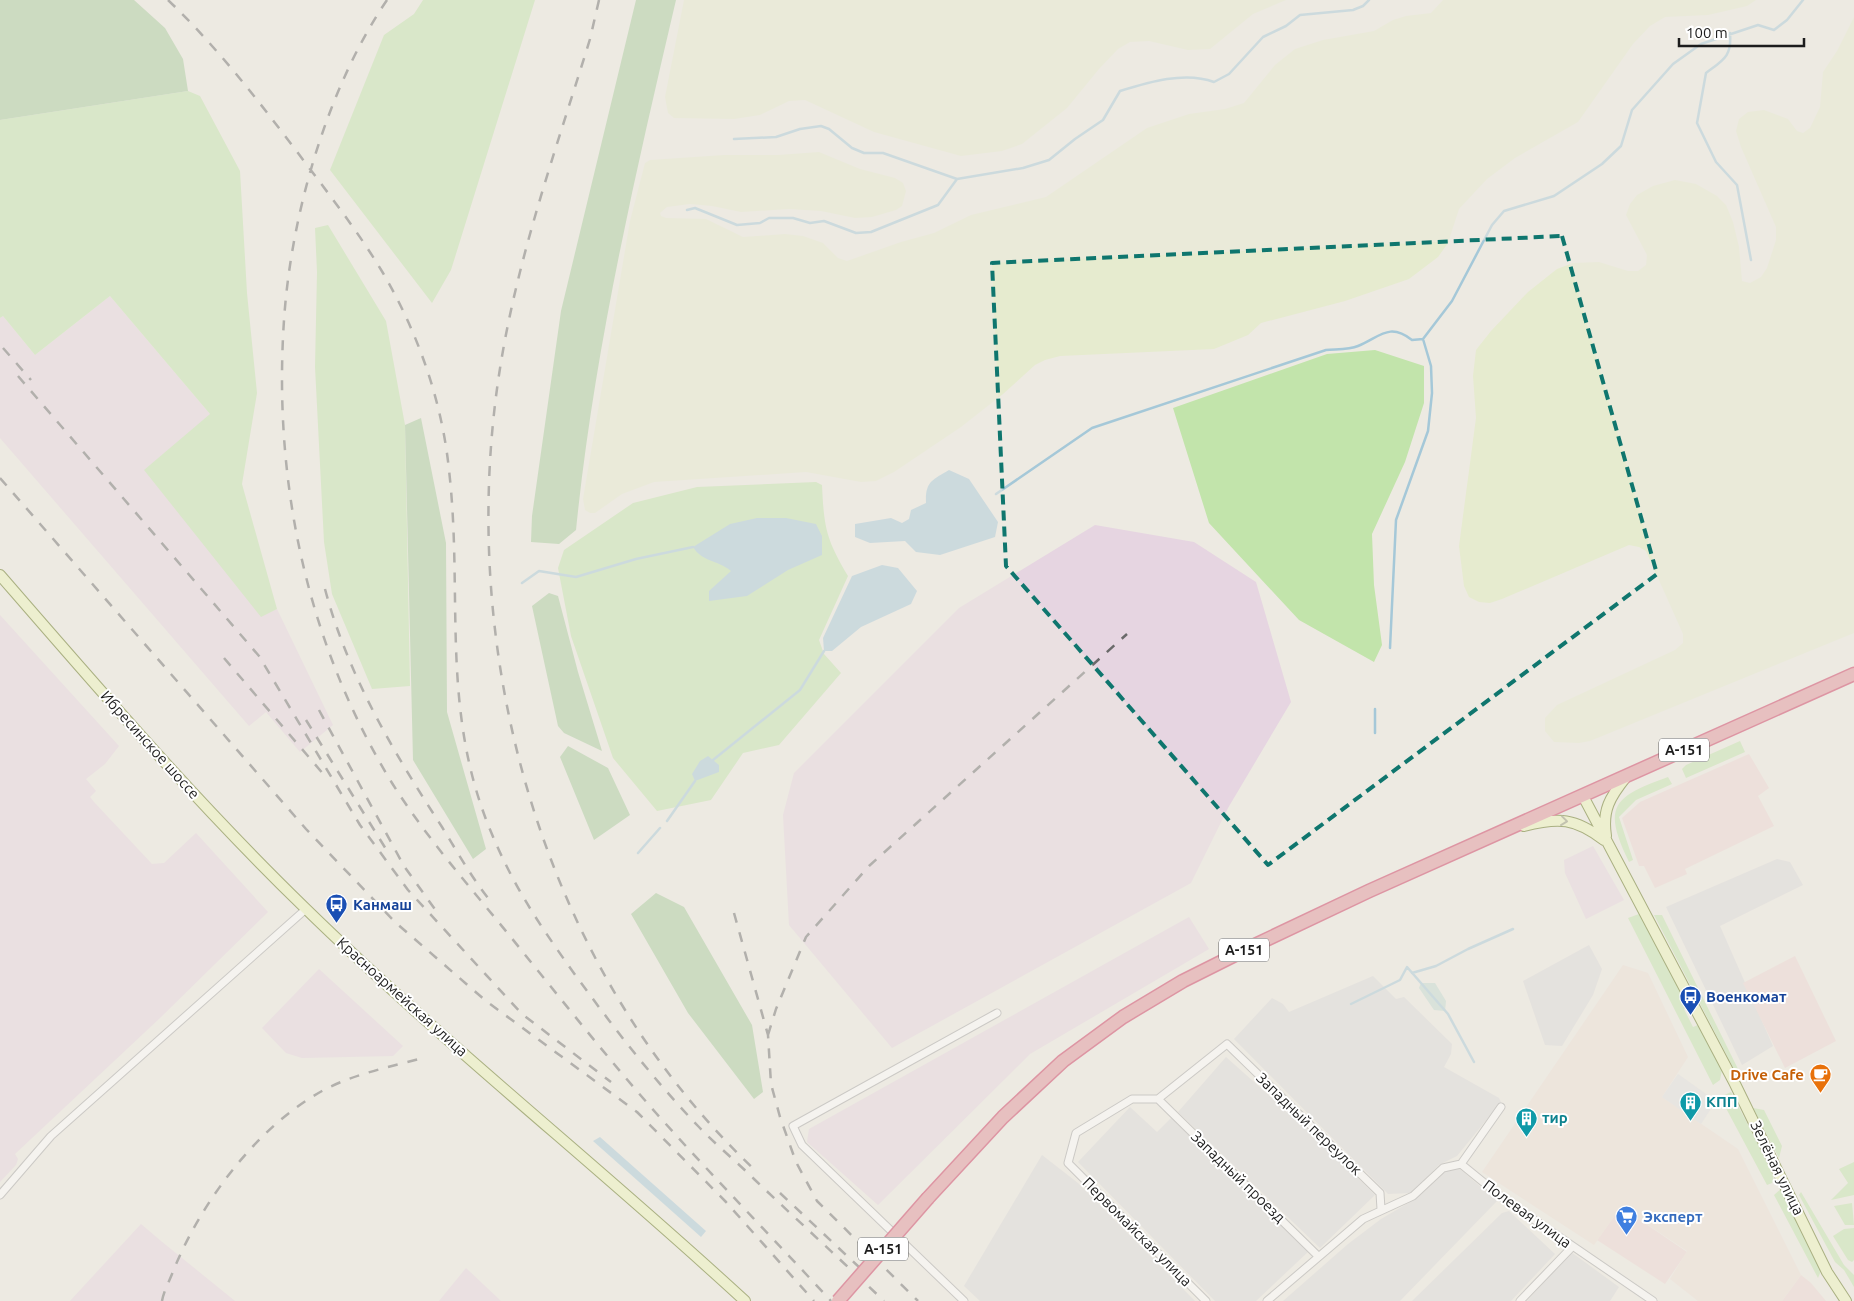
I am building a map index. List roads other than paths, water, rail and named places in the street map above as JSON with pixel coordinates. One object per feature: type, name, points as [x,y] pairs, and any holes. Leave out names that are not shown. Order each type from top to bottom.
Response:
[{"type":"highway","name":"А-151","points":[[838,1301],[928,1198],[1003,1117],[1063,1061],[1123,1017],[1184,981],[1255,944],[1854,674]]},
{"type":"main road","name":"Ибресинское шоссе","points":[[0,575],[133,728],[248,852],[306,909]]},
{"type":"main road","points":[[1606,842],[1604,824],[1606,805],[1626,777]]},
{"type":"main road","name":"Зелёная улица","points":[[1583,796],[1735,1084],[1827,1272],[1846,1301]]},
{"type":"main road","points":[[1500,833],[1544,821],[1558,820],[1581,824],[1606,842]]},
{"type":"main road","name":"Красноармейская улица","points":[[306,909],[502,1087],[745,1301]]},
{"type":"street","points":[[0,1195],[50,1136],[306,909]]},
{"type":"street","points":[[964,1301],[802,1145],[793,1126],[997,1013]]},
{"type":"street","name":"Западный переулок","points":[[1158,1098],[1227,1044],[1380,1193],[1382,1209]]},
{"type":"street","name":"Первомайская улица","points":[[1158,1098],[1132,1099],[1076,1132],[1068,1163],[1206,1301]]},
{"type":"street","name":"Западный проезд","points":[[1158,1098],[1318,1256]]},
{"type":"street","points":[[1267,1301],[1363,1219],[1413,1196],[1443,1168],[1461,1164],[1501,1107]]},
{"type":"street","name":"Полевая улица","points":[[1461,1164],[1504,1199],[1653,1301]]},
{"type":"street","points":[[1520,1301],[1572,1247]]},
{"type":"water","points":[[949,470],[969,479],[998,522],[995,537],[940,555],[916,552],[905,541],[870,543],[855,537],[855,524],[891,518],[902,523],[909,519],[911,510],[926,503],[927,490],[931,482]]},
{"type":"water","points":[[757,518],[786,518],[816,524],[822,536],[822,555],[788,570],[747,596],[709,601],[709,591],[731,571],[701,556],[693,547],[730,524]]},
{"type":"water","points":[[882,565],[898,568],[917,591],[911,604],[861,627],[832,651],[824,651],[823,638],[852,576]]},
{"type":"water","points":[[708,756],[719,765],[719,772],[695,781],[692,774],[700,761]]},
{"type":"water","points":[[600,1137],[706,1231],[701,1237],[593,1141]]},
{"type":"waterway","points":[[734,139],[776,137],[800,129],[821,126],[829,129],[852,148],[864,153],[883,153],[957,179],[1023,168],[1049,160],[1103,120],[1120,91],[1167,79],[1191,77],[1214,82],[1229,74],[1263,37],[1286,26],[1300,15],[1353,10],[1363,6],[1369,0]]},
{"type":"waterway","points":[[996,494],[1092,428],[1326,350],[1354,347],[1385,333],[1397,332],[1412,340],[1423,339],[1452,301],[1492,225],[1504,211],[1554,196],[1602,164],[1621,146],[1632,110],[1673,64],[1701,44],[1758,25],[1774,30],[1787,20],[1803,0]]},
{"type":"waterway","points":[[1730,33],[1728,53],[1722,61],[1706,73],[1697,123],[1716,162],[1737,185],[1751,260]]},
{"type":"waterway","points":[[687,210],[695,208],[737,225],[760,223],[769,218],[793,218],[810,223],[824,221],[856,233],[871,232],[938,205],[957,179]]},
{"type":"waterway","points":[[1390,648],[1396,520],[1428,431],[1432,393],[1431,366],[1423,339]]},
{"type":"waterway","points":[[522,583],[539,571],[576,577],[636,559],[693,547]]},
{"type":"waterway","points":[[713,760],[800,690],[824,651]]},
{"type":"waterway","points":[[1375,709],[1375,733]]},
{"type":"waterway","points":[[667,821],[695,781]]},
{"type":"waterway","points":[[638,853],[660,828]]},
{"type":"waterway","points":[[1412,973],[1436,966],[1513,929]]},
{"type":"waterway","points":[[1351,1004],[1400,980],[1407,967],[1448,1014],[1474,1062]]},
{"type":"railway","points":[[168,0],[236,74],[342,212],[383,273],[396,296],[417,344],[434,393],[446,444],[453,515],[458,690],[464,734],[473,778],[487,822],[516,884],[537,920],[576,976],[619,1034],[665,1090],[712,1140],[884,1301]]},
{"type":"railway","points":[[387,0],[347,72],[330,112],[304,196],[288,280],[284,320],[282,381],[284,441],[291,501],[302,560],[318,618],[338,675],[363,730],[392,783],[423,828],[639,1094],[699,1161],[831,1301]]},
{"type":"railway","points":[[599,0],[590,39],[531,229],[504,345],[490,456],[490,568],[502,680],[528,790],[566,896],[617,996],[680,1088],[756,1171]]},
{"type":"railway","points":[[3,348],[31,380]]},
{"type":"railway","points":[[18,376],[259,656],[360,825],[408,890],[522,1014],[611,1082]]},
{"type":"railway","points":[[0,478],[306,829],[395,922],[486,1001],[637,1112],[726,1202],[814,1301]]},
{"type":"railway","points":[[325,589],[346,652],[374,713],[424,799],[472,876],[492,903]]},
{"type":"railway","points":[[768,1035],[776,1009],[806,937],[869,866],[1127,634]]},
{"type":"railway","points":[[224,658],[325,776]]},
{"type":"railway","points":[[319,710],[404,866],[439,915]]},
{"type":"railway","points":[[306,720],[389,854]]},
{"type":"railway","points":[[734,913],[768,1035],[771,1084],[780,1117],[796,1162],[817,1201],[918,1301]]},
{"type":"railway","points":[[162,1301],[186,1243],[216,1192],[234,1168],[275,1124],[298,1106],[334,1085],[423,1058]]},
{"type":"railway","points":[[780,1193],[860,1268]]},
{"type":"place","name":"Канмаш","points":[[337,924]]},
{"type":"place","name":"Военкомат","points":[[1690,1016]]},
{"type":"place","name":"Drive Cafe","points":[[1820,1094]]},
{"type":"place","name":"КПП","points":[[1690,1121]]},
{"type":"place","name":"тир","points":[[1526,1137]]},
{"type":"place","name":"Эксперт","points":[[1627,1236]]}]
